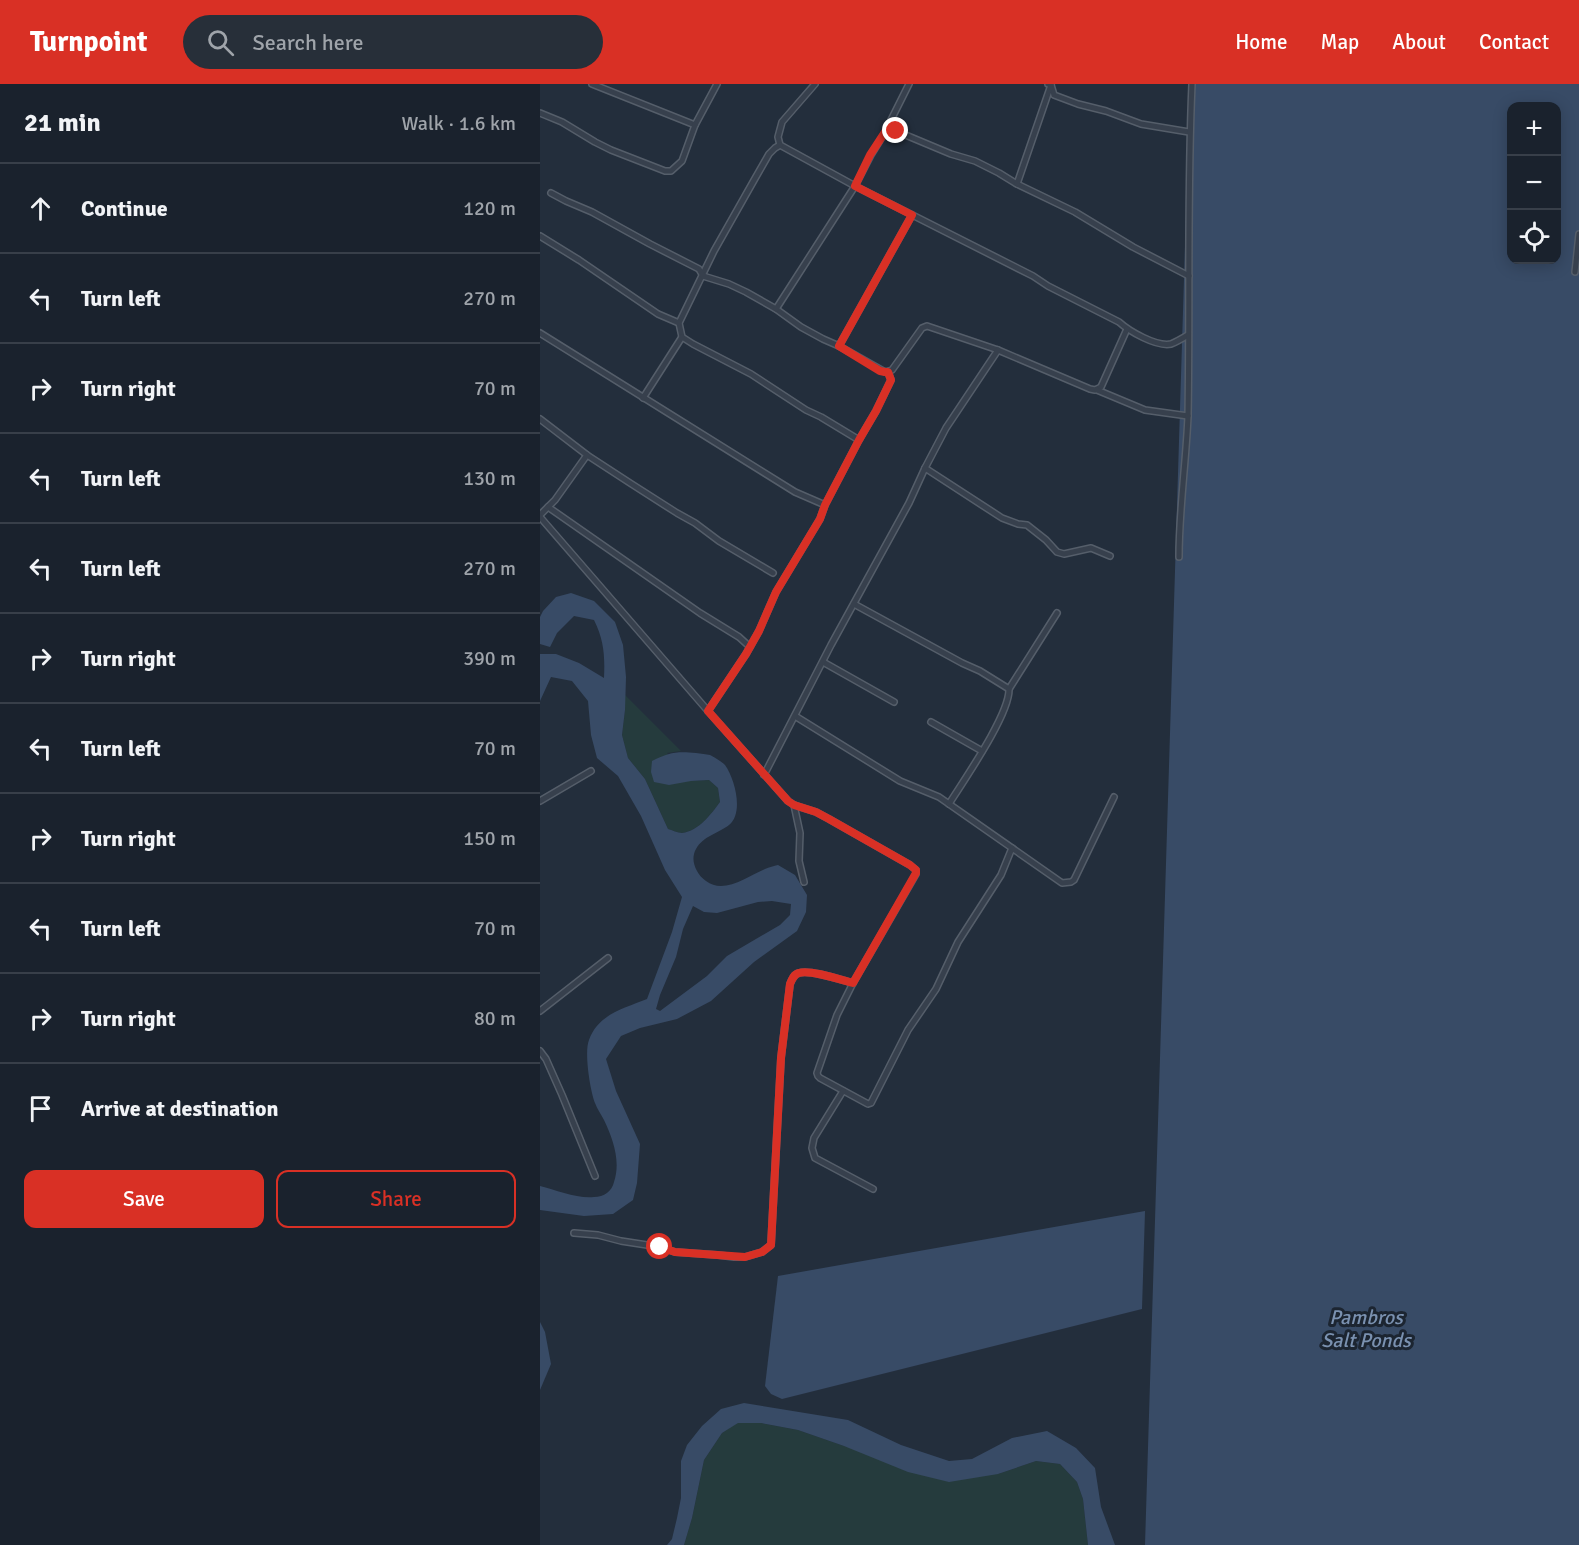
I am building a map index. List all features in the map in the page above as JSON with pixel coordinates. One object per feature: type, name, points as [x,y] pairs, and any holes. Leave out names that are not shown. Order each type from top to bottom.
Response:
[{"type":"street","points":[[592,84],[695,125]]},
{"type":"street","points":[[540,113],[562,122],[611,150],[665,171],[671,171],[682,161],[695,125],[717,84]]},
{"type":"street","points":[[815,84],[782,122],[778,137],[780,145],[1119,322],[1126,329],[1157,343],[1170,344],[1188,335]]},
{"type":"street","points":[[776,309],[855,186],[870,155],[889,126],[909,84]]},
{"type":"street","points":[[1017,184],[1050,84]]},
{"type":"street","points":[[1050,84],[1054,95],[1066,100],[1141,124],[1189,132]]},
{"type":"street","points":[[1179,557],[1188,416],[1189,132],[1192,84]]},
{"type":"street","points":[[889,126],[951,154],[975,161],[1075,212],[1133,247],[1189,276]]},
{"type":"street","points":[[643,398],[682,336],[679,323],[714,251],[769,154],[780,145]]},
{"type":"street","points":[[551,193],[592,212],[699,269],[703,276],[729,284],[776,309],[801,327],[839,346],[880,371],[888,372],[896,365],[922,328],[927,326],[998,350],[1145,410],[1188,416]]},
{"type":"street","points":[[839,346],[912,215]]},
{"type":"street","points":[[1575,272],[1579,234]]},
{"type":"street","points":[[540,236],[658,314],[679,323]]},
{"type":"street","points":[[1097,390],[1101,387],[1126,329]]},
{"type":"street","points":[[540,333],[795,492],[825,505]]},
{"type":"street","points":[[682,336],[859,440]]},
{"type":"street","points":[[764,775],[909,503],[946,428],[998,350]]},
{"type":"street","points":[[708,711],[750,647],[776,592],[820,519],[825,505],[891,380],[888,372]]},
{"type":"street","points":[[540,418],[587,454],[659,502],[695,522],[719,541],[773,573]]},
{"type":"street","points":[[587,454],[563,491],[540,516],[788,801],[829,819],[916,870],[853,983],[834,1023],[817,1073],[820,1078],[868,1104],[871,1103],[908,1030],[936,989],[958,942],[1001,875],[1012,848]]},
{"type":"street","points":[[925,468],[1002,518],[1027,525],[1057,552],[1064,554],[1091,548],[1110,556]]},
{"type":"street","points":[[548,507],[700,613],[739,637],[750,647]]},
{"type":"street","points":[[854,604],[1010,689]]},
{"type":"street","points":[[949,804],[982,751],[1009,700],[1010,689],[1057,613]]},
{"type":"street","points":[[823,662],[894,702]]},
{"type":"street","points":[[795,716],[900,781],[939,797],[1062,883],[1074,880],[1114,797]]},
{"type":"street","points":[[931,722],[982,751]]},
{"type":"street","points":[[540,801],[591,771]]},
{"type":"street","points":[[794,805],[800,833],[799,861],[804,882]]},
{"type":"street","points":[[540,1011],[608,958]]},
{"type":"street","points":[[574,1233],[598,1235],[675,1252],[734,1257],[745,1257],[762,1252],[771,1245],[781,1058],[790,984],[795,975],[802,972],[853,983]]},
{"type":"street","points":[[540,1051],[546,1059],[596,1176]]},
{"type":"street","points":[[843,1091],[814,1138],[812,1148],[815,1158],[873,1190]]},
{"type":"green space","points":[[625,695],[681,751],[667,753],[691,781],[709,780],[718,788],[720,802],[704,821],[688,832],[682,833],[668,829],[645,779],[628,758],[622,735]]},
{"type":"green space","points":[[737,1423],[761,1423],[798,1430],[844,1446],[998,1474],[1036,1461],[1060,1464],[1077,1482],[1083,1499],[1088,1545],[684,1545],[704,1460],[722,1433]]},
{"type":"water","name":"Pambros Salt Ponds","points":[[1190,84],[1579,84],[1579,1545],[1145,1545]]},
{"type":"water","points":[[571,593],[594,601],[615,622],[623,645],[626,677],[622,735],[628,758],[645,779],[668,829],[682,833],[688,832],[709,817],[720,802],[718,788],[709,780],[669,785],[654,782],[651,772],[652,761],[674,753],[707,754],[722,762],[729,771],[735,787],[736,813],[729,825],[707,838],[696,849],[694,863],[700,875],[713,885],[728,885],[778,865],[795,875],[807,895],[806,912],[797,931],[754,962],[711,1001],[677,1019],[640,1028],[621,1036],[606,1059],[616,1091],[640,1144],[637,1183],[633,1200],[613,1214],[584,1216],[540,1210],[540,1186],[574,1195],[598,1197],[609,1191],[613,1185],[617,1166],[615,1150],[593,1097],[588,1071],[589,1040],[599,1024],[613,1013],[647,999],[672,932],[682,897],[665,870],[641,816],[618,776],[597,758],[591,735],[588,701],[572,681],[551,677],[540,701],[540,654],[556,654],[579,663],[604,678],[603,648],[594,620],[574,616],[557,633],[550,647],[540,644],[540,617],[556,597]],"holes":[[[772,901],[791,904],[790,915],[780,925],[727,956],[707,976],[660,1011],[656,1009],[693,906],[704,912],[717,913],[758,902]]]},
{"type":"water","points":[[1145,1211],[1142,1309],[782,1399],[771,1394],[765,1386],[778,1276]]},
{"type":"water","points":[[540,1322],[545,1332],[551,1364],[540,1390]]},
{"type":"water","points":[[744,1403],[848,1420],[901,1445],[949,1461],[972,1459],[1012,1438],[1047,1431],[1076,1448],[1095,1468],[1101,1507],[1115,1545],[1088,1545],[1083,1499],[1077,1482],[1060,1464],[1036,1461],[998,1474],[949,1482],[908,1472],[798,1430],[761,1423],[738,1423],[722,1433],[704,1460],[684,1545],[667,1545],[672,1539],[681,1498],[681,1461],[687,1445],[702,1426],[721,1409]]},
{"type":"route","points":[[660,1247],[675,1252],[745,1257],[762,1252],[771,1245],[781,1058],[790,984],[795,975],[802,972],[853,983],[916,873],[910,865],[829,819],[788,801],[708,711],[759,631],[776,592],[820,519],[825,505],[891,380],[888,372],[880,371],[839,346],[912,215],[855,186],[870,155],[889,126],[896,131]]}]
